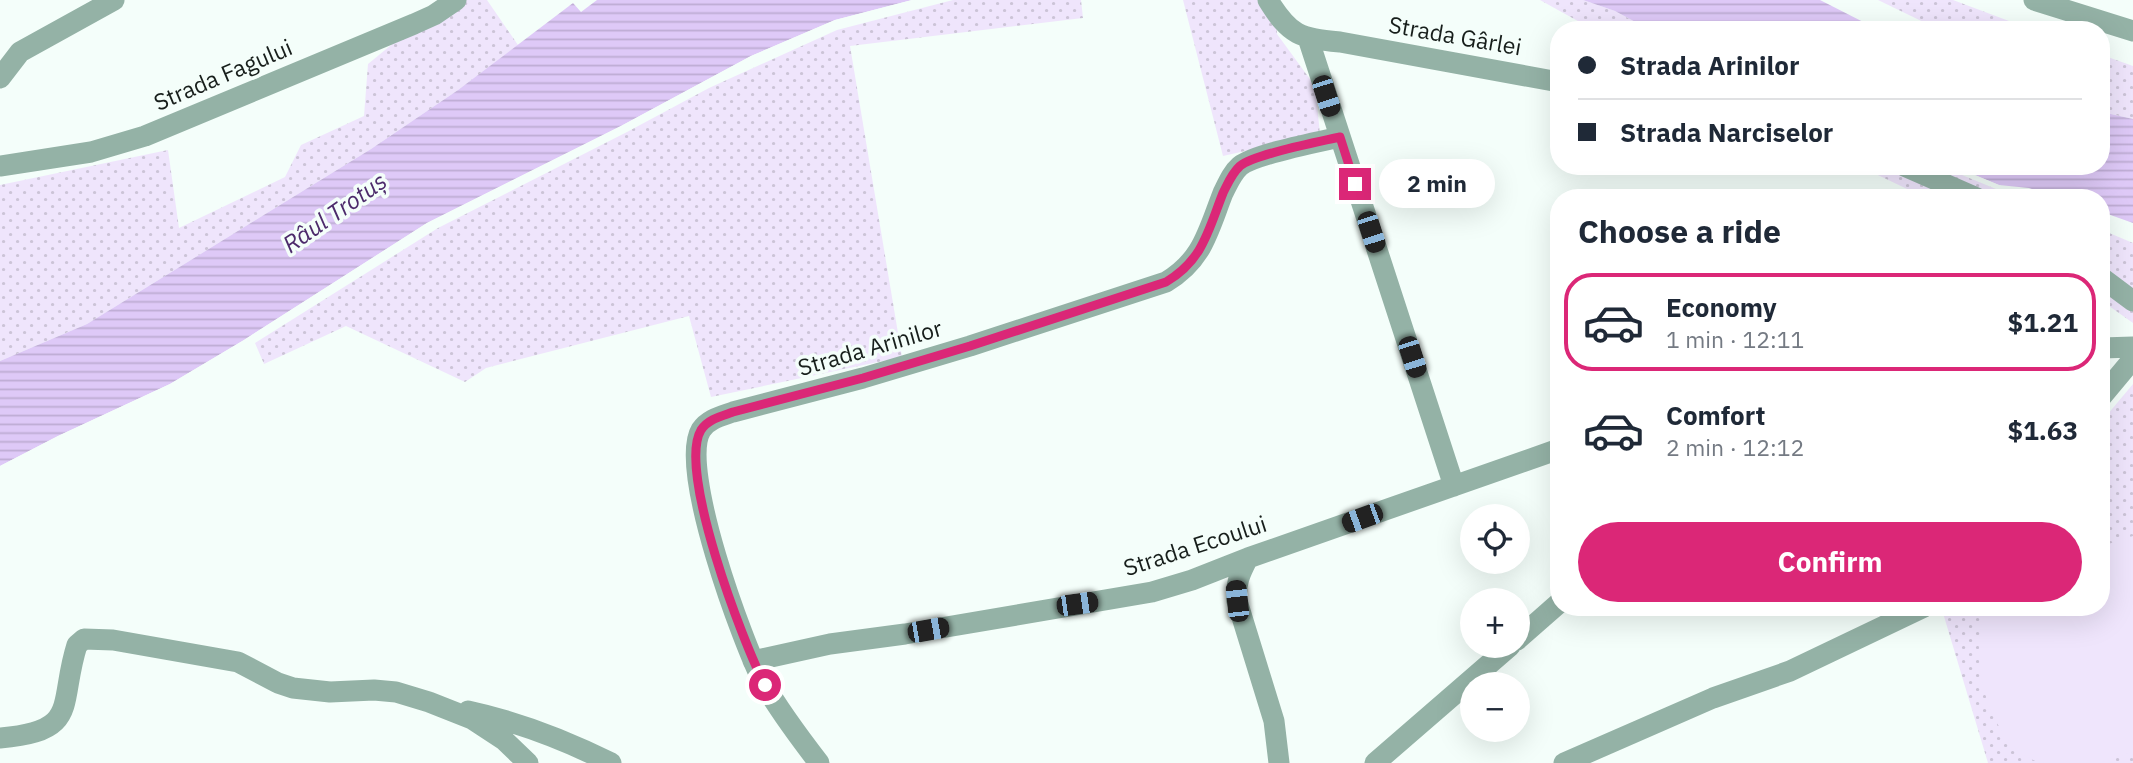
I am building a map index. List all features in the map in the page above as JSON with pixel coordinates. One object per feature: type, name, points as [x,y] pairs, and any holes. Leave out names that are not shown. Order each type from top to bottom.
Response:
[{"type":"street","points":[[0,78],[20,52],[114,0]]},
{"type":"street","name":"Strada Fagului","points":[[0,166],[91,152],[145,136],[414,24],[434,15],[456,0]]},
{"type":"street","points":[[1268,0],[1292,31],[1308,38],[1454,486]]},
{"type":"street","points":[[2034,0],[2101,21]]},
{"type":"street","points":[[2110,24],[2133,31]]},
{"type":"street","name":"Strada Gârlei","points":[[1308,38],[1550,80]]},
{"type":"street","name":"Strada Arinilor","points":[[818,763],[784,717],[753,662],[707,528],[695,456],[702,428],[714,419],[733,412],[970,346],[1166,282],[1186,269],[1195,258],[1206,239],[1231,176],[1243,163],[1340,137]]},
{"type":"street","points":[[1925,175],[1956,189]]},
{"type":"street","points":[[2110,284],[2133,300]]},
{"type":"street","points":[[2110,348],[2133,347]]},
{"type":"street","points":[[2110,386],[2133,359]]},
{"type":"street","name":"Strada Ecoului","points":[[753,662],[830,644],[1152,592],[1550,452]]},
{"type":"street","points":[[1248,558],[1239,574],[1237,601],[1274,722],[1279,763]]},
{"type":"street","points":[[1530,629],[1550,611]]},
{"type":"street","points":[[1564,763],[1713,698],[1790,671],[1905,616]]},
{"type":"street","points":[[0,738],[34,733],[55,722],[63,713],[78,645],[89,638],[238,662],[293,688],[330,692],[396,692],[508,719],[569,742],[611,763]]},
{"type":"street","points":[[1375,763],[1496,658]]},
{"type":"street","points":[[429,702],[487,728],[528,763]]},
{"type":"shaded area","points":[[446,0],[487,0],[518,45],[371,149],[87,324],[0,361],[0,185],[168,150],[179,228],[285,177],[301,145],[364,116],[368,64]]},
{"type":"shaded area","points":[[953,0],[1081,0],[1083,18],[850,46],[902,357],[711,397],[689,316],[486,368],[465,382],[346,326],[264,364],[255,343],[438,228],[709,88],[837,30]]},
{"type":"shaded area","points":[[1183,0],[1275,0],[1277,34],[1315,86],[1320,134],[1223,156]]},
{"type":"shaded area","points":[[1540,0],[1583,0],[1615,11],[1633,21],[1578,21]]},
{"type":"shaded area","points":[[1878,0],[1953,0],[2009,21],[1921,21]]},
{"type":"shaded area","points":[[2110,58],[2133,66],[2133,119],[2110,114]]},
{"type":"shaded area","points":[[1878,175],[1962,175],[1996,189],[1907,189]]},
{"type":"shaded area","points":[[2110,233],[2133,243],[2133,323],[2110,307]]},
{"type":"shaded area","points":[[2133,384],[2133,763],[1988,763],[1944,616],[2110,616],[2110,411]]},
{"type":"shaded area","points":[[2133,536],[2133,751],[2097,763],[2038,762],[2020,752],[2005,736],[1994,717],[1980,671],[1981,626],[1985,616],[2110,616],[2110,543]]},
{"type":"water","name":"Râul Trotuș","points":[[597,0],[912,0],[835,20],[751,56],[621,126],[427,223],[170,384],[0,466],[0,361],[87,324],[371,149],[458,90],[573,3],[581,12]]},
{"type":"water","points":[[1583,0],[1820,0],[1861,21],[1633,21],[1615,11]]},
{"type":"water","points":[[2110,114],[2133,119],[2133,223],[2110,215],[2110,189],[2032,189],[1999,185],[1975,175],[2110,175]]},
{"type":"pier","points":[[915,0],[913,3],[836,23],[753,59],[623,129],[429,226],[172,387],[0,470],[0,466],[58,436],[170,384],[427,223],[621,126],[751,56],[835,20]]},
{"type":"pier","points":[[1966,175],[1975,175],[2009,189],[1997,189]]},
{"type":"route","points":[[765,685],[753,662],[707,528],[695,456],[702,428],[714,419],[733,412],[863,378],[970,346],[1166,282],[1186,269],[1195,258],[1206,239],[1231,176],[1243,163],[1340,137],[1355,184]]}]
